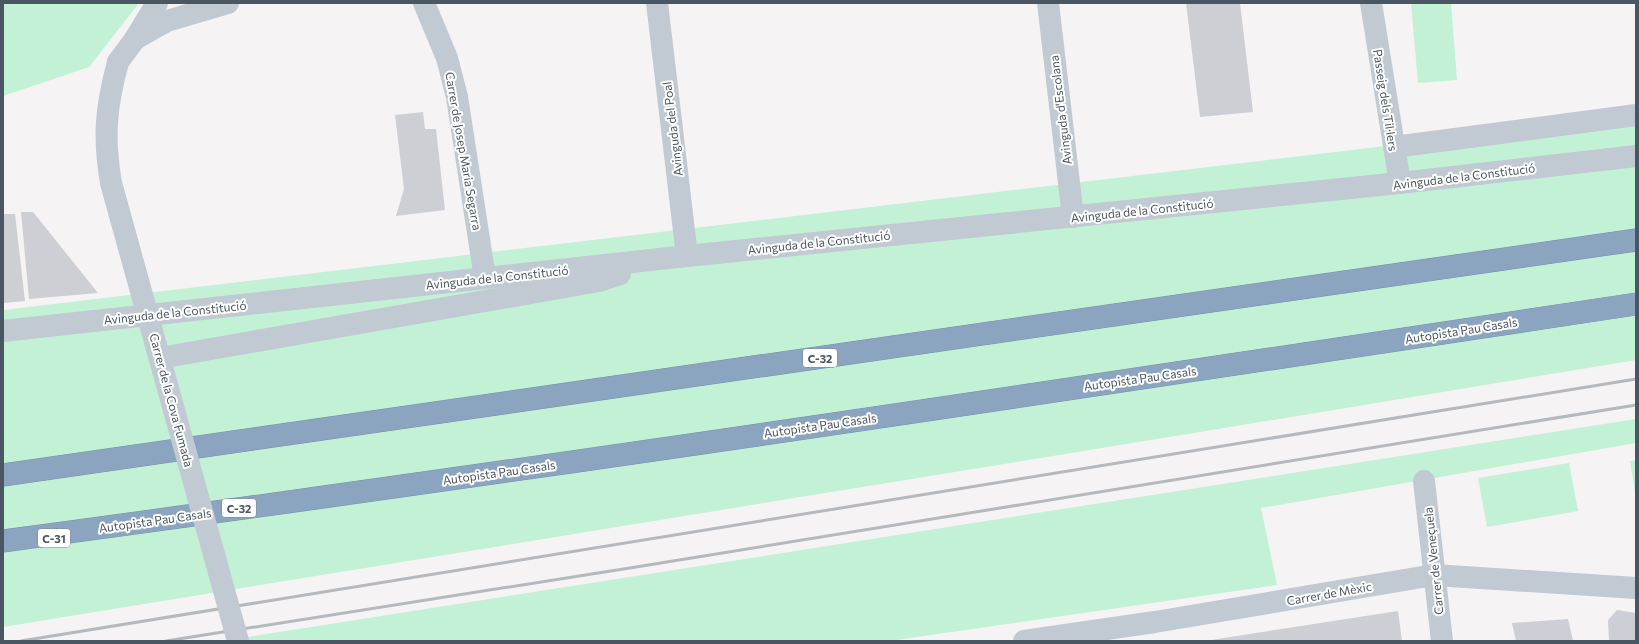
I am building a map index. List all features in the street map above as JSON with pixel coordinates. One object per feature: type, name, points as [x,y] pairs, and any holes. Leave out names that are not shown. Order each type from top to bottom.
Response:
[{"type":"highway","name":"C-32","points":[[3,475],[1636,240]]},
{"type":"highway","name":"Autopista Pau Casals","points":[[3,541],[373,490],[1636,304]]},
{"type":"highway","name":"C-31","points":[[3,549],[106,527]]},
{"type":"street","name":"Carrer de la Cova Fumada","points":[[157,3],[135,39],[118,62],[108,110],[106,135],[107,161],[111,183],[238,641]]},
{"type":"street","name":"Carrer de Josep Maria Segarra","points":[[424,3],[447,58],[457,97],[485,278]]},
{"type":"street","name":"Avinguda del Poal","points":[[657,3],[687,256]]},
{"type":"street","name":"Avinguda d'Escolana","points":[[1048,3],[1073,217]]},
{"type":"street","points":[[135,39],[167,21],[210,5]]},
{"type":"street","name":"Passeig dels Til·lers","points":[[1373,8],[1400,183]]},
{"type":"street","points":[[1394,147],[1636,116]]},
{"type":"street","name":"Avinguda de la Constitució","points":[[3,330],[687,256],[1400,183],[1636,156]]},
{"type":"street","points":[[160,358],[599,281],[629,272],[660,259]]},
{"type":"street","name":"Carrer de Veneçuela","points":[[1424,481],[1442,641]]},
{"type":"street","name":"Carrer de Mèxic","points":[[1024,641],[1156,632],[1434,575],[1636,588]]},
{"type":"green space","points":[[3,3],[139,3],[89,67],[3,96]]},
{"type":"green space","points":[[1411,3],[1451,3],[1457,80],[1418,83]]},
{"type":"green space","points":[[1636,120],[1636,360],[3,627],[3,310],[1503,132]]},
{"type":"green space","points":[[1636,419],[1636,443],[1261,508],[1277,585],[889,641],[222,641]]},
{"type":"green space","points":[[1636,460],[1636,499],[1630,461]]},
{"type":"green space","points":[[1569,463],[1578,511],[1487,527],[1478,478]]},
{"type":"building","points":[[1186,3],[1240,3],[1253,112],[1200,117]]},
{"type":"building","points":[[423,112],[425,129],[436,129],[445,210],[396,216],[404,189],[395,115]]},
{"type":"building","points":[[21,212],[33,212],[98,293],[29,299]]},
{"type":"building","points":[[3,214],[15,214],[25,301],[3,303]]},
{"type":"building","points":[[1617,610],[1636,613],[1636,641],[1609,641],[1608,620]]},
{"type":"building","points":[[1398,611],[1402,641],[1211,641],[1211,640]]},
{"type":"building","points":[[1568,619],[1573,641],[1516,641],[1512,623]]},
{"type":"railway","points":[[21,641],[1636,379]]},
{"type":"railway","points":[[166,641],[636,567],[1636,405]]}]
